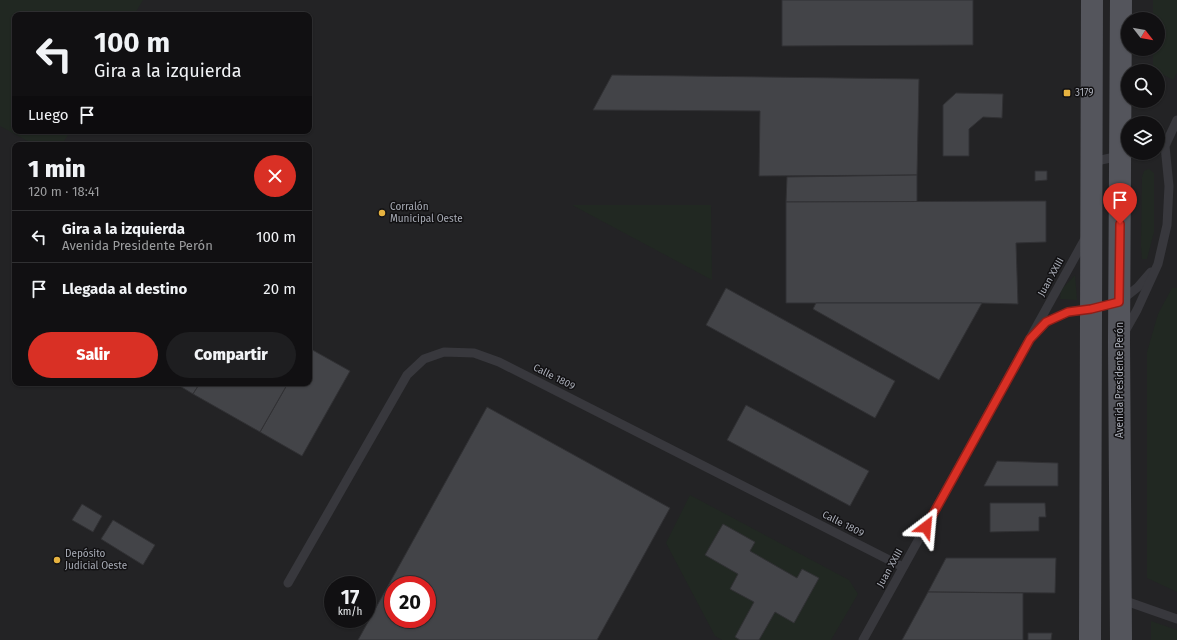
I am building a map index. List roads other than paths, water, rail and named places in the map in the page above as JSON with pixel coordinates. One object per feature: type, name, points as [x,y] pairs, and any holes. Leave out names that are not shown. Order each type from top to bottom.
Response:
[{"type":"main road","points":[[1090,640],[1092,0]]},
{"type":"main road","name":"Avenida Presidente Perón","points":[[1121,0],[1126,116]]},
{"type":"main road","name":"Avenida Presidente Perón","points":[[1121,640],[1119,302],[1127,160]]},
{"type":"lane","points":[[1165,142],[1177,120]]},
{"type":"lane","points":[[1092,162],[1121,155]]},
{"type":"lane","points":[[1119,342],[1158,264],[1167,225],[1169,194],[1164,160]]},
{"type":"lane","name":"Juan XXIII","points":[[863,640],[1092,226]]},
{"type":"lane","name":"Juan XXIII","points":[[1030,339],[1046,322],[1068,312],[1091,309],[1119,302],[1138,287],[1158,264]]},
{"type":"lane","name":"Calle 1809","points":[[288,583],[407,375],[424,359],[444,352],[474,353],[499,362],[903,567]]},
{"type":"lane","points":[[1120,599],[1177,619]]},
{"type":"place","name":"3179","points":[[1067,93]]},
{"type":"place","name":"Corralón Municipal Oeste","points":[[382,213]]},
{"type":"place","name":"Depósito Judicial Oeste","points":[[57,560]]}]
